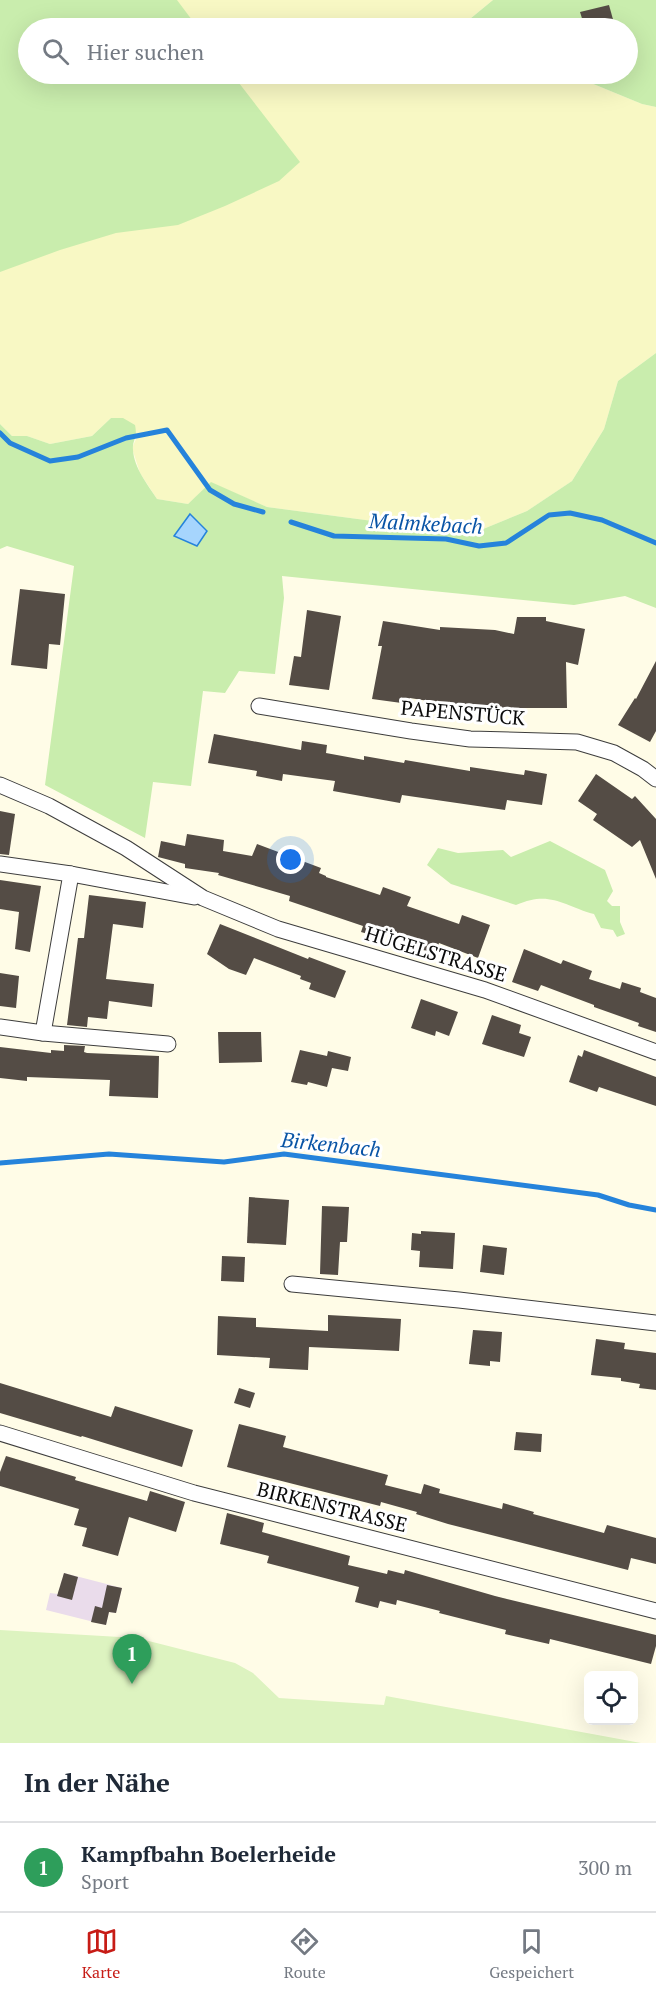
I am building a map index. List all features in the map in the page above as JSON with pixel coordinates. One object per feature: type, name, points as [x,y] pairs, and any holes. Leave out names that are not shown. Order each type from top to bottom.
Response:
[{"type":"street","name":"PAPENSTÜCK","points":[[259,706],[470,739],[576,742],[614,753],[656,779]]},
{"type":"street","name":"HÜGELSTRASSE","points":[[0,785],[49,806],[126,848],[203,898],[278,929],[484,990],[656,1052]]},
{"type":"street","name":"HÜGELSTRASSE","points":[[0,864],[71,874],[203,898]]},
{"type":"street","points":[[43,1033],[71,874]]},
{"type":"street","points":[[0,1027],[168,1044]]},
{"type":"street","points":[[292,1284],[459,1300],[656,1323]]},
{"type":"street","name":"BIRKENSTRASSE","points":[[0,1433],[194,1493],[656,1611]]},
{"type":"shaded area","points":[[64,1573],[122,1588],[116,1613],[109,1612],[106,1625],[46,1610],[50,1593],[58,1594]]},
{"type":"green space","points":[[0,0],[493,0],[471,18],[18,18],[18,84],[593,84],[642,104],[656,107],[656,353],[618,381],[604,429],[572,481],[527,511],[471,534],[267,507],[211,483],[188,504],[157,499],[140,473],[132,448],[137,437],[111,418],[92,436],[50,444],[27,436],[12,436],[0,424]]},
{"type":"green space","points":[[0,0],[177,0],[190,18],[18,18],[18,84],[240,84],[300,162],[279,181],[178,225],[116,233],[0,272]]},
{"type":"green space","points":[[493,0],[656,0],[656,107],[642,104],[593,84],[638,84],[638,18],[471,18]]},
{"type":"green space","points":[[656,353],[656,608],[625,596],[574,605],[282,576],[284,598],[275,674],[239,671],[225,693],[203,691],[191,786],[153,782],[145,838],[45,785],[74,566],[7,546],[0,549],[0,424],[12,436],[27,436],[50,444],[92,436],[111,418],[123,418],[135,425],[134,457],[142,476],[157,499],[188,504],[211,482],[267,507],[471,534],[527,511],[572,481],[604,429],[618,381]]},
{"type":"green space","points":[[550,841],[605,870],[613,891],[607,901],[612,906],[620,906],[620,922],[625,934],[617,937],[613,930],[601,928],[594,914],[556,900],[538,899],[516,905],[451,884],[427,865],[438,848],[458,853],[503,850],[511,857]]},
{"type":"green space","points":[[0,1630],[137,1638],[235,1663],[253,1673],[279,1698],[384,1705],[386,1696],[641,1743],[0,1743]]},
{"type":"water","points":[[190,514],[207,531],[197,546],[174,536]]},
{"type":"building","points":[[609,5],[613,18],[582,18],[580,12]]},
{"type":"building","points":[[20,589],[65,594],[60,645],[49,644],[47,669],[11,665]]},
{"type":"building","points":[[307,610],[341,616],[329,690],[289,685],[294,656],[301,657]]},
{"type":"building","points":[[517,617],[546,617],[546,621],[585,629],[578,665],[566,662],[567,708],[510,708],[509,711],[410,698],[409,704],[372,699],[382,646],[378,646],[383,621],[440,630],[440,627],[495,630],[514,634]]},
{"type":"building","points":[[656,661],[656,731],[650,742],[618,725],[636,699]]},
{"type":"building","points":[[214,734],[301,750],[302,741],[327,745],[326,753],[364,760],[364,756],[470,771],[470,767],[524,775],[525,770],[547,774],[542,805],[507,800],[505,810],[402,795],[400,803],[333,791],[335,781],[283,774],[282,781],[256,776],[257,771],[208,763]]},
{"type":"building","points":[[596,774],[632,799],[635,796],[656,819],[656,879],[640,840],[632,847],[593,820],[597,814],[578,801]]},
{"type":"building","points":[[0,811],[15,814],[9,855],[0,854]]},
{"type":"building","points":[[187,834],[224,840],[223,851],[252,856],[257,844],[321,868],[319,873],[326,877],[380,895],[383,887],[411,897],[407,906],[459,924],[462,915],[490,925],[478,958],[439,943],[435,954],[408,945],[410,939],[378,928],[375,936],[361,932],[363,926],[289,901],[290,896],[218,875],[219,873],[185,868],[185,864],[158,857],[161,841],[185,846]]},
{"type":"building","points":[[0,880],[41,886],[30,952],[15,949],[19,912],[0,909]]},
{"type":"building","points":[[89,895],[146,902],[143,928],[113,924],[106,979],[154,984],[152,1007],[109,1001],[107,1019],[88,1017],[87,1027],[67,1025],[78,938],[84,938]]},
{"type":"building","points":[[220,924],[308,959],[309,957],[346,971],[335,998],[309,989],[311,983],[300,979],[301,976],[254,958],[246,975],[229,969],[207,954]]},
{"type":"building","points":[[524,949],[561,964],[563,960],[592,971],[589,979],[620,989],[622,982],[641,988],[640,992],[656,998],[656,1032],[638,1026],[639,1023],[541,985],[538,991],[512,982]]},
{"type":"building","points":[[0,973],[19,976],[16,1008],[0,1006]]},
{"type":"building","points":[[421,999],[458,1012],[449,1036],[436,1031],[435,1036],[411,1028]]},
{"type":"building","points":[[492,1015],[521,1025],[519,1033],[531,1037],[524,1057],[482,1044]]},
{"type":"building","points":[[218,1032],[261,1032],[262,1062],[219,1063]]},
{"type":"building","points":[[64,1045],[85,1046],[84,1052],[87,1053],[159,1056],[158,1098],[109,1096],[110,1080],[27,1077],[27,1081],[0,1078],[0,1047],[51,1053],[51,1050],[64,1051]]},
{"type":"building","points":[[300,1050],[327,1056],[328,1051],[351,1057],[348,1071],[332,1068],[327,1087],[308,1082],[307,1085],[291,1082]]},
{"type":"building","points":[[584,1050],[656,1077],[656,1106],[599,1087],[597,1092],[569,1082],[578,1055],[582,1057]]},
{"type":"building","points":[[249,1197],[289,1200],[286,1245],[247,1243]]},
{"type":"building","points":[[322,1206],[349,1207],[347,1242],[340,1242],[338,1275],[320,1274]]},
{"type":"building","points":[[421,1231],[455,1233],[453,1269],[419,1267],[420,1251],[411,1250],[412,1233],[421,1234]]},
{"type":"building","points":[[483,1245],[507,1248],[504,1275],[480,1272]]},
{"type":"building","points":[[222,1256],[245,1257],[244,1282],[221,1281]]},
{"type":"building","points":[[328,1315],[401,1319],[399,1351],[309,1347],[308,1370],[269,1368],[270,1358],[217,1355],[218,1316],[256,1318],[256,1327],[328,1331]]},
{"type":"building","points":[[473,1330],[502,1332],[500,1362],[490,1361],[490,1366],[469,1364]]},
{"type":"building","points":[[596,1339],[625,1343],[624,1349],[656,1353],[656,1390],[639,1388],[640,1384],[621,1381],[621,1378],[591,1375]]},
{"type":"building","points":[[0,1383],[111,1417],[115,1406],[193,1430],[182,1467],[0,1413]]},
{"type":"building","points":[[239,1388],[255,1393],[250,1408],[234,1403]]},
{"type":"building","points":[[239,1424],[286,1436],[283,1447],[388,1475],[385,1485],[421,1494],[424,1484],[440,1489],[439,1493],[502,1509],[503,1503],[534,1512],[533,1514],[604,1533],[607,1525],[656,1538],[656,1564],[631,1558],[628,1570],[448,1524],[381,1502],[380,1506],[227,1467]]},
{"type":"building","points":[[516,1432],[542,1434],[541,1452],[514,1450]]},
{"type":"building","points":[[6,1456],[76,1477],[75,1480],[147,1501],[150,1491],[185,1502],[176,1532],[129,1517],[118,1556],[82,1546],[87,1528],[74,1525],[79,1509],[0,1486],[0,1472]]},
{"type":"building","points":[[227,1513],[264,1523],[262,1532],[350,1556],[348,1565],[387,1574],[388,1570],[404,1574],[405,1570],[495,1596],[656,1635],[656,1646],[651,1664],[550,1639],[549,1644],[505,1634],[506,1630],[397,1600],[396,1605],[380,1601],[378,1608],[355,1602],[359,1587],[267,1563],[269,1556],[220,1544]]},
{"type":"building","points":[[64,1573],[78,1577],[72,1600],[57,1596]]},
{"type":"building","points":[[107,1585],[122,1588],[116,1613],[109,1612],[106,1625],[91,1622],[95,1606],[102,1608]]},
{"type":"waterway","name":"Malmkebach","points":[[0,433],[10,443],[50,461],[78,457],[126,438],[167,430],[210,490],[234,504],[263,512]]},
{"type":"waterway","name":"Malmkebach","points":[[291,522],[334,536],[446,539],[479,546],[506,543],[549,515],[570,513],[602,520],[656,543]]},
{"type":"waterway","name":"Birkenbach","points":[[0,1163],[109,1154],[224,1162],[284,1154],[598,1195],[629,1205],[656,1210]]},
{"type":"place","name":"Kampfbahn Boelerheide","points":[[132,1684]]}]
